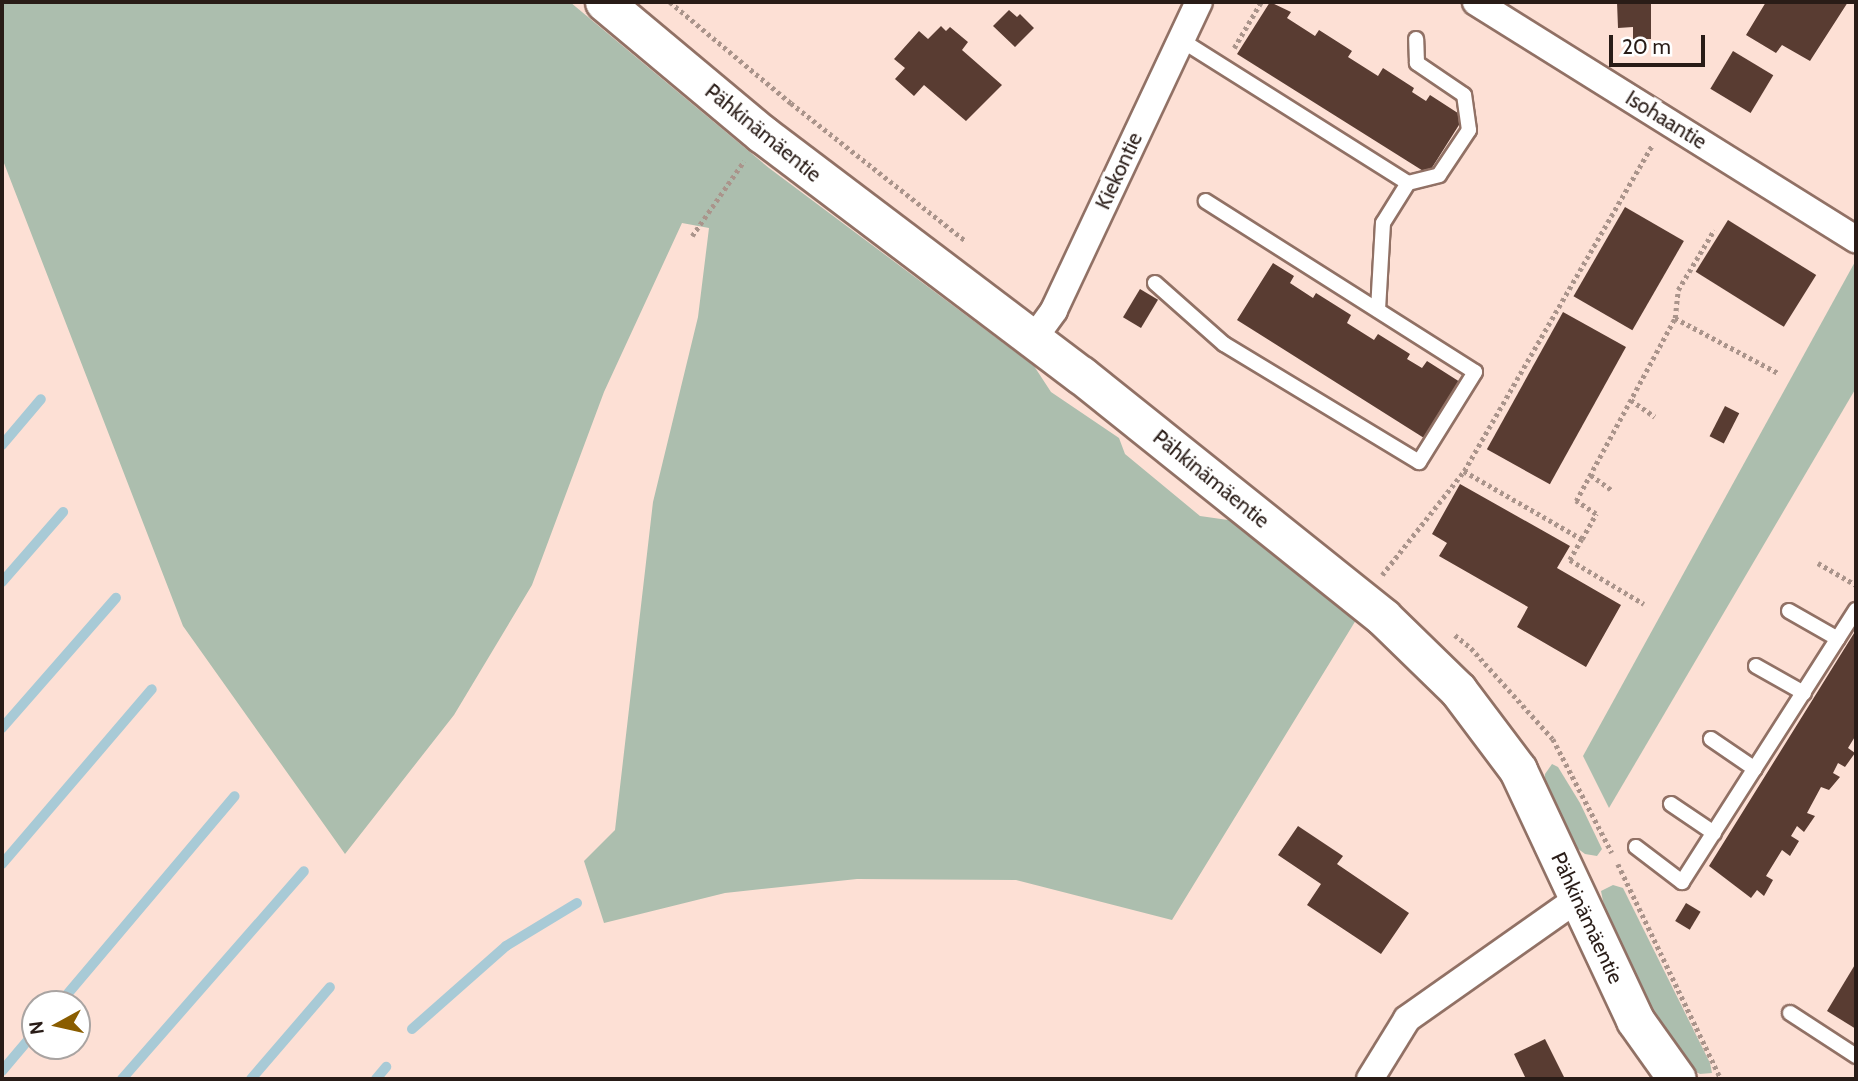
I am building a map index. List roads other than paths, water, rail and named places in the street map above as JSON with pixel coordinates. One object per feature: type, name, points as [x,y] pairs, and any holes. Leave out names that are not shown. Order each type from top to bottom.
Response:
[{"type":"street","name":"Pähkinämäentie","points":[[604,2],[762,134],[1034,338],[1383,617],[1458,690],[1518,770],[1635,1020],[1677,1079]]},
{"type":"street","name":"Kiekontie","points":[[1034,338],[1054,310],[1199,2]]},
{"type":"street","name":"Isohaantie","points":[[1476,2],[1856,239]]},
{"type":"street","points":[[1370,1079],[1407,1019],[1577,899]]},
{"type":"lane","points":[[1378,310],[1383,223],[1408,183],[1439,175],[1469,130],[1464,96],[1417,63],[1416,39]]},
{"type":"lane","points":[[1181,40],[1408,183]]},
{"type":"lane","points":[[1156,282],[1224,344],[1419,462],[1475,372],[1206,201]]},
{"type":"lane","points":[[1789,611],[1838,639]]},
{"type":"lane","points":[[1636,847],[1682,882],[1856,611]]},
{"type":"lane","points":[[1756,666],[1804,693]]},
{"type":"lane","points":[[1711,739],[1755,769]]},
{"type":"lane","points":[[1671,804],[1714,833]]},
{"type":"lane","points":[[1790,1013],[1856,1056]]},
{"type":"waterway","points":[[2,445],[41,399]]},
{"type":"waterway","points":[[2,582],[63,512]]},
{"type":"waterway","points":[[2,728],[116,598]]},
{"type":"waterway","points":[[2,864],[152,689]]},
{"type":"waterway","points":[[71,990],[235,796]]},
{"type":"waterway","points":[[122,1079],[304,871]]},
{"type":"waterway","points":[[412,1029],[506,946],[577,903]]},
{"type":"waterway","points":[[251,1079],[330,987]]},
{"type":"waterway","points":[[2,1071],[21,1049]]},
{"type":"waterway","points":[[376,1079],[386,1067]]}]
